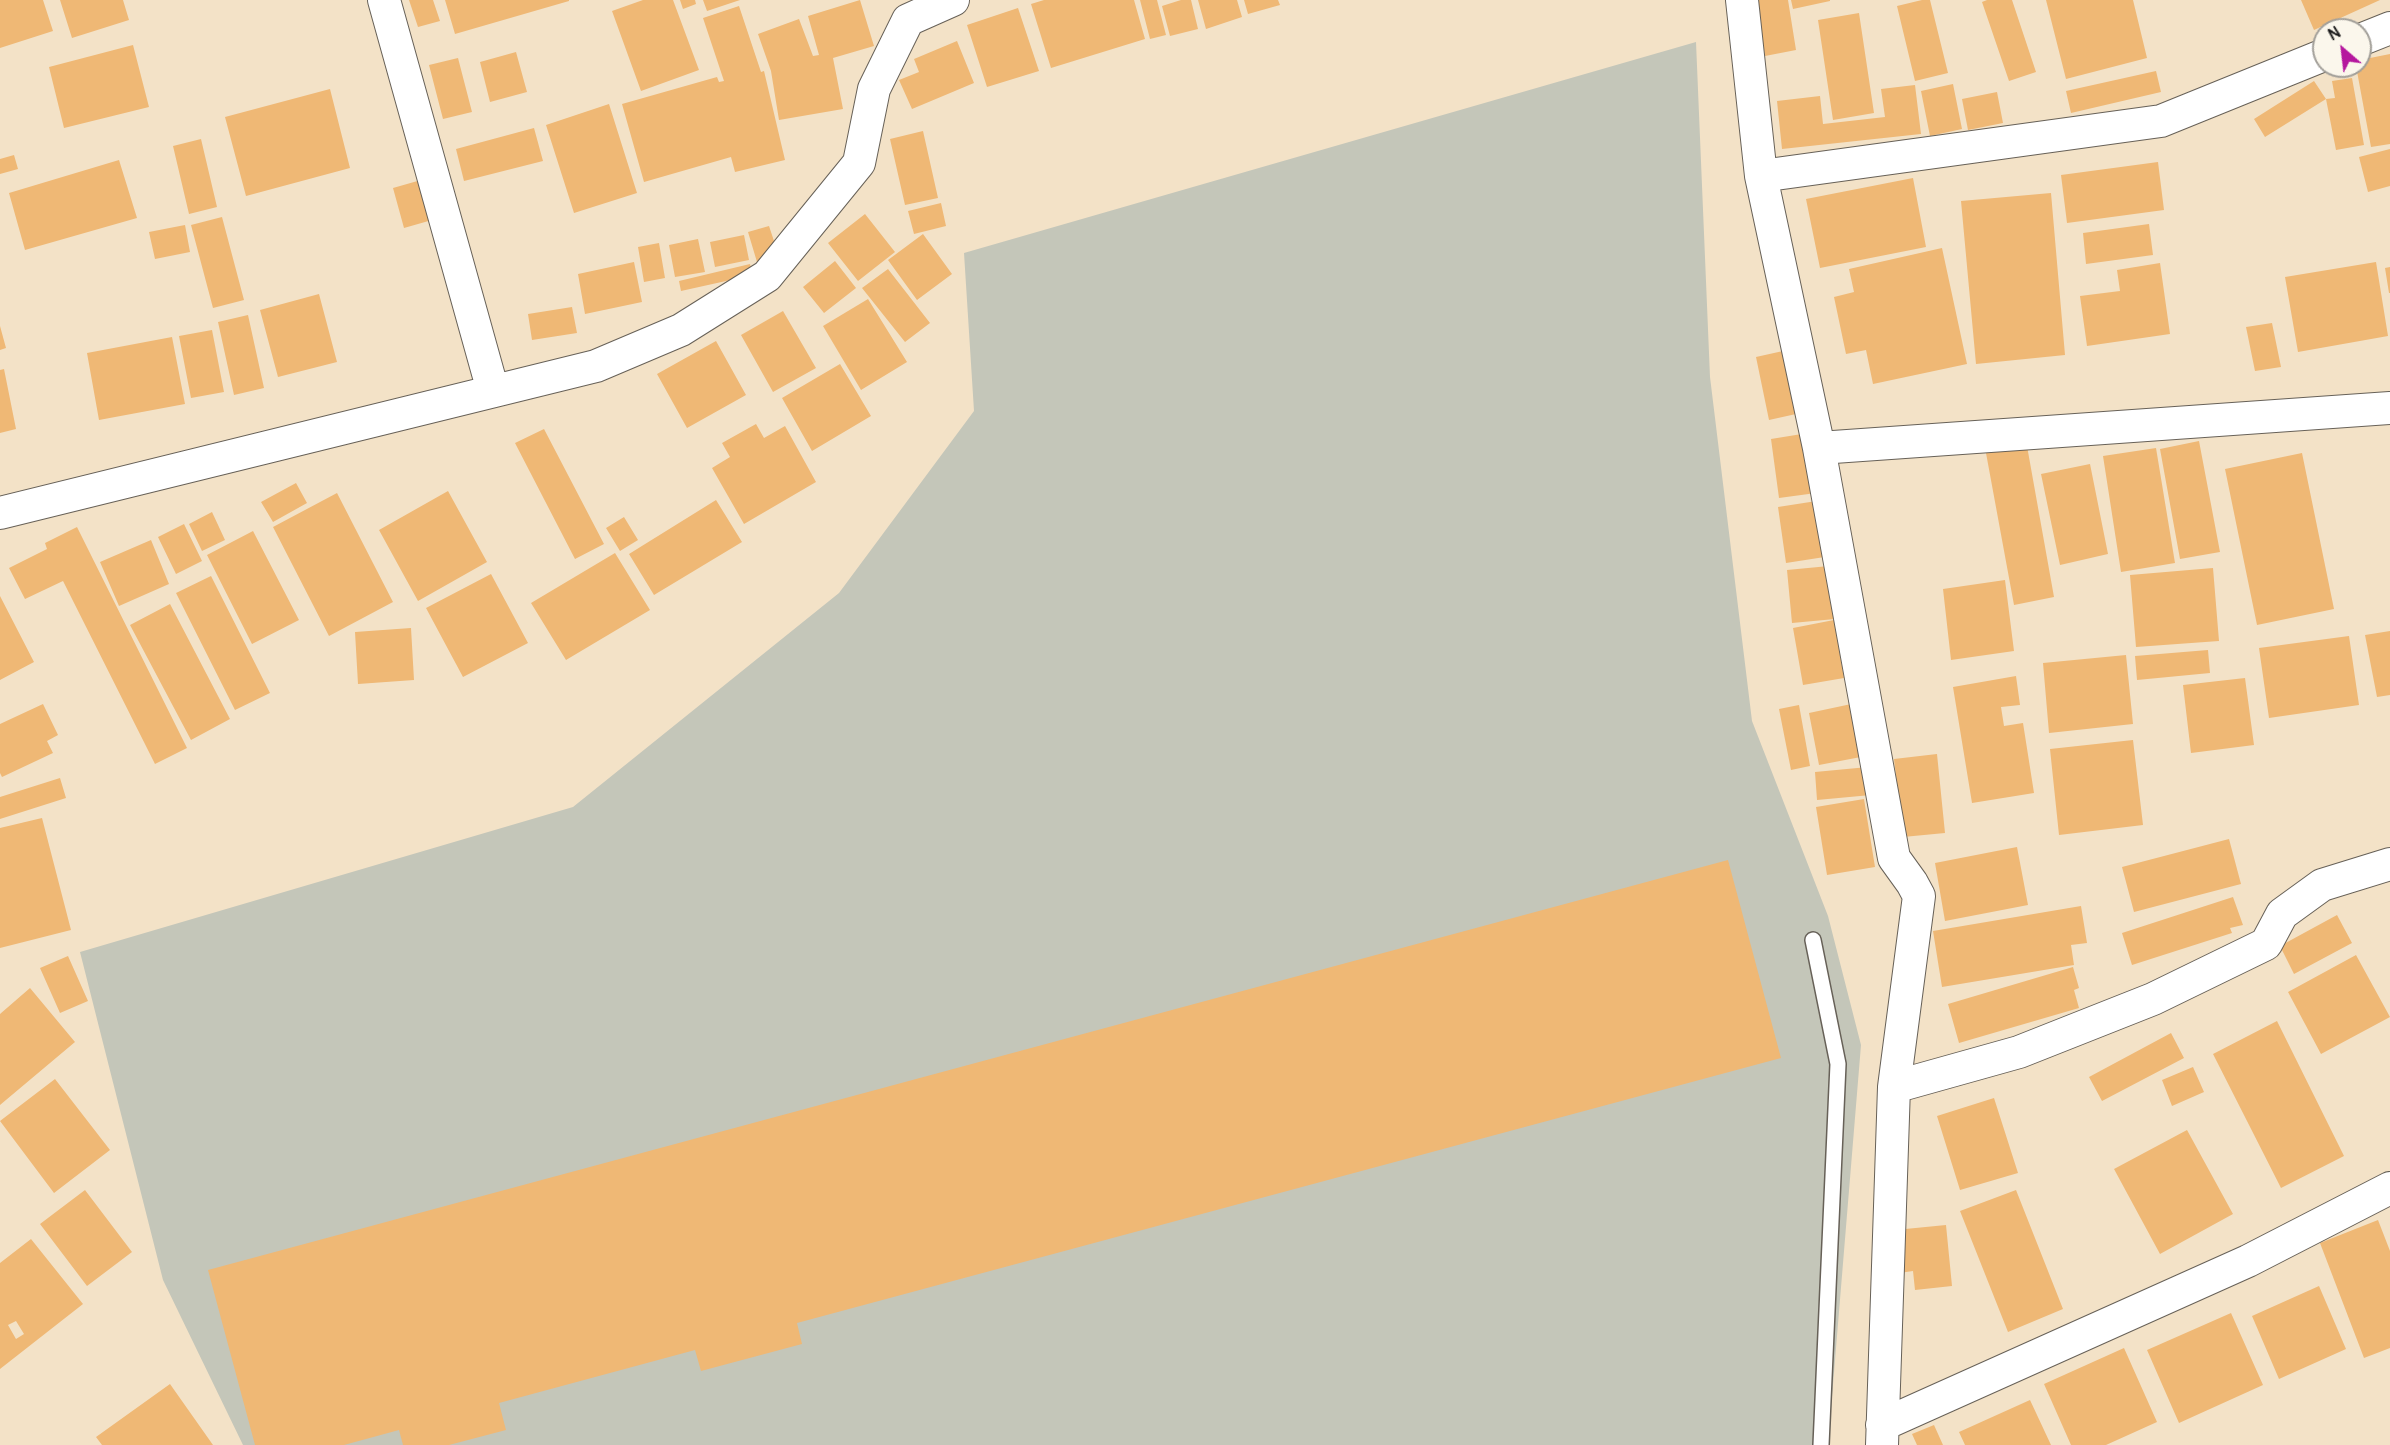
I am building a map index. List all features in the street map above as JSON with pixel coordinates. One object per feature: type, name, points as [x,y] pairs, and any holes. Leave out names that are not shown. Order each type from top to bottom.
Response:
[{"type":"street","points":[[384,0],[494,391]]},
{"type":"street","points":[[0,513],[596,366],[681,330],[767,276],[860,163],[874,89],[905,10],[953,0]]},
{"type":"street","points":[[1742,0],[1761,176],[1819,448],[1894,858],[1919,896],[1894,1087],[1882,1435],[2248,1261],[2390,1188]]},
{"type":"street","points":[[2372,35],[2390,28]]},
{"type":"street","points":[[1761,176],[2161,121],[2312,59]]},
{"type":"street","points":[[1819,448],[2390,408]]},
{"type":"street","points":[[1894,1087],[2019,1052],[2153,999],[2266,944],[2282,914],[2322,885],[2390,864]]},
{"type":"lane","points":[[1813,940],[1838,1064],[1821,1445]]},
{"type":"shaded area","points":[[1696,42],[1710,377],[1752,721],[1828,916],[1861,1045],[1828,1445],[243,1445],[163,1280],[80,952],[573,807],[839,593],[974,411],[964,253]]},
{"type":"building","points":[[0,0],[43,0],[53,31],[0,48]]},
{"type":"building","points":[[60,0],[123,0],[129,20],[72,38]]},
{"type":"building","points":[[409,0],[433,0],[440,21],[418,27]]},
{"type":"building","points":[[445,0],[569,0],[569,1],[455,34]]},
{"type":"building","points":[[643,0],[673,0],[699,70],[641,91],[612,11]]},
{"type":"building","points":[[680,0],[695,0],[696,4],[683,9]]},
{"type":"building","points":[[703,0],[740,0],[707,11]]},
{"type":"building","points":[[860,0],[874,46],[833,58],[843,109],[779,120],[771,71],[758,34],[799,19],[813,56],[819,55],[808,16]]},
{"type":"building","points":[[1044,0],[1134,0],[1145,39],[1051,68],[1031,4]]},
{"type":"building","points":[[1140,0],[1157,0],[1166,35],[1150,39]]},
{"type":"building","points":[[1181,0],[1191,0],[1198,29],[1170,36],[1162,6]]},
{"type":"building","points":[[1198,0],[1237,0],[1242,17],[1206,29]]},
{"type":"building","points":[[1244,0],[1278,0],[1280,5],[1248,14]]},
{"type":"building","points":[[1756,0],[1788,0],[1796,50],[1765,56]]},
{"type":"building","points":[[1791,0],[1830,0],[1830,1],[1793,9]]},
{"type":"building","points":[[1930,0],[1948,73],[1915,81],[1897,6]]},
{"type":"building","points":[[2012,0],[2036,72],[2009,81],[1982,2]]},
{"type":"building","points":[[2046,0],[2133,0],[2147,58],[2066,79]]},
{"type":"building","points":[[2301,0],[2380,0],[2340,18],[2312,18],[2312,25]]},
{"type":"building","points":[[739,6],[761,72],[764,71],[785,160],[735,172],[731,157],[644,182],[622,104],[717,77],[719,82],[724,81],[703,18]]},
{"type":"building","points":[[1018,8],[1039,71],[987,87],[967,25]]},
{"type":"building","points":[[1859,13],[1874,113],[1833,120],[1818,20]]},
{"type":"building","points":[[957,41],[974,83],[912,109],[899,80],[919,72],[914,59]]},
{"type":"building","points":[[133,45],[149,107],[64,128],[49,67]]},
{"type":"building","points":[[516,52],[527,92],[490,102],[480,62]]},
{"type":"building","points":[[2390,54],[2390,144],[2371,147],[2358,78],[2372,78],[2372,58]]},
{"type":"building","points":[[458,58],[472,112],[443,119],[429,65]]},
{"type":"building","points":[[2156,71],[2161,92],[2071,113],[2066,91]]},
{"type":"building","points":[[2352,78],[2364,145],[2336,150],[2326,99],[2335,98],[2332,81]]},
{"type":"building","points":[[2314,81],[2326,99],[2265,137],[2254,119]]},
{"type":"building","points":[[1953,84],[1962,129],[1930,136],[1921,91]]},
{"type":"building","points":[[1915,85],[1921,134],[1782,149],[1777,101],[1820,96],[1823,124],[1885,117],[1881,89]]},
{"type":"building","points":[[330,89],[350,168],[246,196],[225,117]]},
{"type":"building","points":[[1997,92],[2003,123],[1968,130],[1962,99]]},
{"type":"building","points":[[609,104],[637,193],[574,213],[546,125]]},
{"type":"building","points":[[534,128],[543,161],[464,181],[456,149]]},
{"type":"building","points":[[923,131],[938,198],[905,205],[890,139]]},
{"type":"building","points":[[201,139],[217,207],[189,214],[173,146]]},
{"type":"building","points":[[2390,149],[2390,186],[2368,192],[2359,157]]},
{"type":"building","points":[[14,155],[18,169],[0,174],[0,159]]},
{"type":"building","points":[[119,160],[137,218],[25,250],[9,193]]},
{"type":"building","points":[[2158,162],[2164,210],[2067,223],[2061,175]]},
{"type":"building","points":[[1913,178],[1926,247],[1820,268],[1806,199]]},
{"type":"building","points":[[421,180],[432,220],[404,228],[393,188]]},
{"type":"building","points":[[2051,193],[2065,355],[1976,364],[1961,201]]},
{"type":"building","points":[[941,203],[946,226],[914,234],[908,211]]},
{"type":"building","points":[[865,214],[895,252],[858,281],[828,243]]},
{"type":"building","points":[[222,217],[244,300],[213,308],[191,225]]},
{"type":"building","points":[[2149,224],[2153,255],[2086,264],[2083,233]]},
{"type":"building","points":[[185,225],[190,252],[155,259],[149,232]]},
{"type":"building","points":[[769,226],[779,256],[757,262],[748,232]]},
{"type":"building","points":[[923,234],[952,274],[917,300],[888,260]]},
{"type":"building","points":[[744,235],[749,260],[715,267],[710,242]]},
{"type":"building","points":[[698,239],[705,272],[675,277],[669,245]]},
{"type":"building","points":[[659,243],[665,278],[644,282],[638,247]]},
{"type":"building","points":[[1942,248],[1967,364],[1873,384],[1866,350],[1846,354],[1834,297],[1854,292],[1849,269]]},
{"type":"building","points":[[835,261],[856,288],[824,313],[803,287]]},
{"type":"building","points":[[634,262],[642,302],[585,314],[578,274]]},
{"type":"building","points":[[2376,262],[2388,336],[2298,352],[2285,277]]},
{"type":"building","points":[[2160,263],[2170,334],[2087,346],[2080,296],[2120,291],[2117,270]]},
{"type":"building","points":[[750,264],[753,275],[681,291],[679,281]]},
{"type":"building","points":[[2390,267],[2390,293],[2389,293],[2385,268]]},
{"type":"building","points":[[888,269],[930,323],[905,342],[862,288]]},
{"type":"building","points":[[319,294],[337,362],[278,377],[260,310]]},
{"type":"building","points":[[868,299],[907,362],[861,390],[823,326]]},
{"type":"building","points":[[572,307],[577,333],[532,340],[528,314]]},
{"type":"building","points":[[783,311],[816,368],[773,392],[741,335]]},
{"type":"building","points":[[248,315],[264,388],[234,395],[218,322]]},
{"type":"building","points":[[2272,323],[2281,367],[2255,371],[2246,327]]},
{"type":"building","points":[[0,326],[6,348],[0,350]]},
{"type":"building","points":[[212,330],[224,392],[191,398],[179,336]]},
{"type":"building","points":[[172,337],[185,404],[99,420],[87,353]]},
{"type":"building","points":[[716,341],[746,395],[687,428],[657,374]]},
{"type":"building","points":[[1792,349],[1805,412],[1769,420],[1756,357]]},
{"type":"building","points":[[840,364],[871,416],[812,451],[782,398]]},
{"type":"building","points":[[4,369],[16,429],[0,433],[0,370]]},
{"type":"building","points":[[756,424],[764,438],[785,426],[816,482],[744,524],[712,468],[730,457],[722,443]]},
{"type":"building","points":[[544,429],[604,544],[575,559],[515,443]]},
{"type":"building","points":[[1808,433],[1816,493],[1779,498],[1771,439]]},
{"type":"building","points":[[2199,441],[2220,552],[2180,559],[2160,449]]},
{"type":"building","points":[[2027,446],[2054,597],[2014,605],[1986,453]]},
{"type":"building","points":[[2156,448],[2175,563],[2121,572],[2103,456]]},
{"type":"building","points":[[2302,453],[2334,609],[2257,625],[2225,469]]},
{"type":"building","points":[[2090,464],[2108,554],[2060,565],[2041,474]]},
{"type":"building","points":[[296,483],[307,503],[273,522],[261,502]]},
{"type":"building","points":[[448,491],[487,562],[418,601],[379,530]]},
{"type":"building","points":[[337,493],[393,602],[329,636],[273,527]]},
{"type":"building","points":[[716,500],[742,542],[654,595],[629,554]]},
{"type":"building","points":[[1823,500],[1831,556],[1786,563],[1778,507]]},
{"type":"building","points":[[212,512],[225,540],[202,551],[189,524]]},
{"type":"building","points":[[624,517],[638,540],[620,551],[606,528]]},
{"type":"building","points":[[184,524],[202,561],[176,574],[158,537]]},
{"type":"building","points":[[77,527],[187,748],[155,764],[63,581],[25,599],[9,568],[47,549],[45,543]]},
{"type":"building","points":[[253,531],[299,620],[252,644],[207,555]]},
{"type":"building","points":[[151,540],[169,584],[119,606],[100,562]]},
{"type":"building","points":[[615,553],[650,610],[566,660],[531,603]]},
{"type":"building","points":[[1829,566],[1835,619],[1792,623],[1787,570]]},
{"type":"building","points":[[2213,568],[2219,641],[2136,647],[2130,575]]},
{"type":"building","points":[[491,574],[528,643],[463,677],[426,608]]},
{"type":"building","points":[[211,576],[270,693],[235,710],[176,593]]},
{"type":"building","points":[[2005,580],[2014,651],[1951,660],[1943,589]]},
{"type":"building","points":[[0,596],[34,662],[0,680]]},
{"type":"building","points":[[170,604],[230,719],[191,740],[130,625]]},
{"type":"building","points":[[1834,620],[1844,678],[1803,685],[1793,628]]},
{"type":"building","points":[[411,628],[414,680],[358,684],[355,632]]},
{"type":"building","points":[[2390,631],[2390,695],[2377,697],[2365,635]]},
{"type":"building","points":[[2349,636],[2359,705],[2269,718],[2259,648]]},
{"type":"building","points":[[2208,650],[2210,673],[2137,680],[2135,656]]},
{"type":"building","points":[[2126,655],[2133,724],[2049,733],[2043,663]]},
{"type":"building","points":[[2016,676],[2020,705],[2001,707],[2004,726],[2023,723],[2034,793],[1972,803],[1953,687]]},
{"type":"building","points":[[2245,678],[2254,745],[2191,753],[2183,685]]},
{"type":"building","points":[[1856,703],[1866,756],[1819,765],[1809,713]]},
{"type":"building","points":[[43,704],[58,735],[47,741],[53,753],[2,777],[0,773],[0,724]]},
{"type":"building","points":[[1799,705],[1810,766],[1791,770],[1779,709]]},
{"type":"building","points":[[2133,740],[2143,825],[2059,835],[2050,749]]},
{"type":"building","points":[[1937,754],[1945,833],[1903,837],[1894,759]]},
{"type":"building","points":[[1868,767],[1871,795],[1817,800],[1815,772]]},
{"type":"building","points":[[60,778],[66,798],[0,819],[0,797]]},
{"type":"building","points":[[1864,799],[1875,867],[1827,875],[1816,807]]},
{"type":"building","points":[[42,818],[71,930],[0,948],[0,828]]},
{"type":"building","points":[[2229,839],[2241,884],[2134,912],[2122,867]]},
{"type":"building","points":[[2017,847],[2028,905],[1945,921],[1935,863]]},
{"type":"building","points":[[1728,860],[1781,1058],[797,1323],[802,1344],[701,1371],[695,1350],[499,1403],[506,1430],[449,1445],[403,1445],[399,1430],[344,1445],[255,1445],[208,1270]]},
{"type":"building","points":[[2233,897],[2243,925],[2230,928],[2232,933],[2132,965],[2122,933]]},
{"type":"building","points":[[2081,906],[2087,943],[2071,945],[2074,965],[1942,987],[1933,931]]},
{"type":"building","points":[[2337,915],[2352,943],[2294,974],[2280,946]]},
{"type":"building","points":[[2356,955],[2390,1017],[2321,1054],[2288,992]]},
{"type":"building","points":[[68,956],[88,1001],[60,1013],[40,968]]},
{"type":"building","points":[[2073,967],[2079,988],[2074,990],[2079,1008],[1959,1043],[1948,1004]]},
{"type":"building","points":[[30,988],[75,1042],[0,1105],[0,1014]]},
{"type":"building","points":[[2277,1021],[2344,1156],[2281,1188],[2213,1054]]},
{"type":"building","points":[[2171,1033],[2184,1058],[2102,1101],[2089,1077]]},
{"type":"building","points":[[2193,1067],[2204,1092],[2172,1106],[2162,1080]]},
{"type":"building","points":[[55,1079],[110,1150],[54,1193],[0,1121]]},
{"type":"building","points":[[1994,1098],[2018,1173],[1960,1190],[1937,1116]]},
{"type":"building","points":[[2187,1130],[2233,1214],[2160,1254],[2114,1169]]},
{"type":"building","points":[[85,1190],[132,1252],[87,1286],[40,1224]]},
{"type":"building","points":[[2016,1190],[2063,1309],[2008,1332],[1960,1211]]},
{"type":"building","points":[[2378,1220],[2390,1251],[2390,1348],[2364,1358],[2320,1243]]},
{"type":"building","points":[[1946,1225],[1952,1286],[1915,1290],[1913,1271],[1899,1273],[1895,1230]]},
{"type":"building","points":[[31,1239],[83,1304],[0,1369],[0,1263]],"holes":[[[16,1321],[24,1334],[16,1339],[8,1325]]]},
{"type":"building","points":[[2319,1286],[2346,1349],[2279,1379],[2252,1316]]},
{"type":"building","points":[[2231,1313],[2263,1385],[2179,1423],[2147,1350]]},
{"type":"building","points":[[2124,1348],[2157,1422],[2106,1445],[2071,1445],[2044,1384]]},
{"type":"building","points":[[170,1384],[213,1445],[102,1445],[96,1437]]},
{"type":"building","points":[[2030,1400],[2051,1445],[1965,1445],[1959,1432]]},
{"type":"building","points":[[1934,1425],[1943,1445],[1917,1445],[1912,1434]]}]
